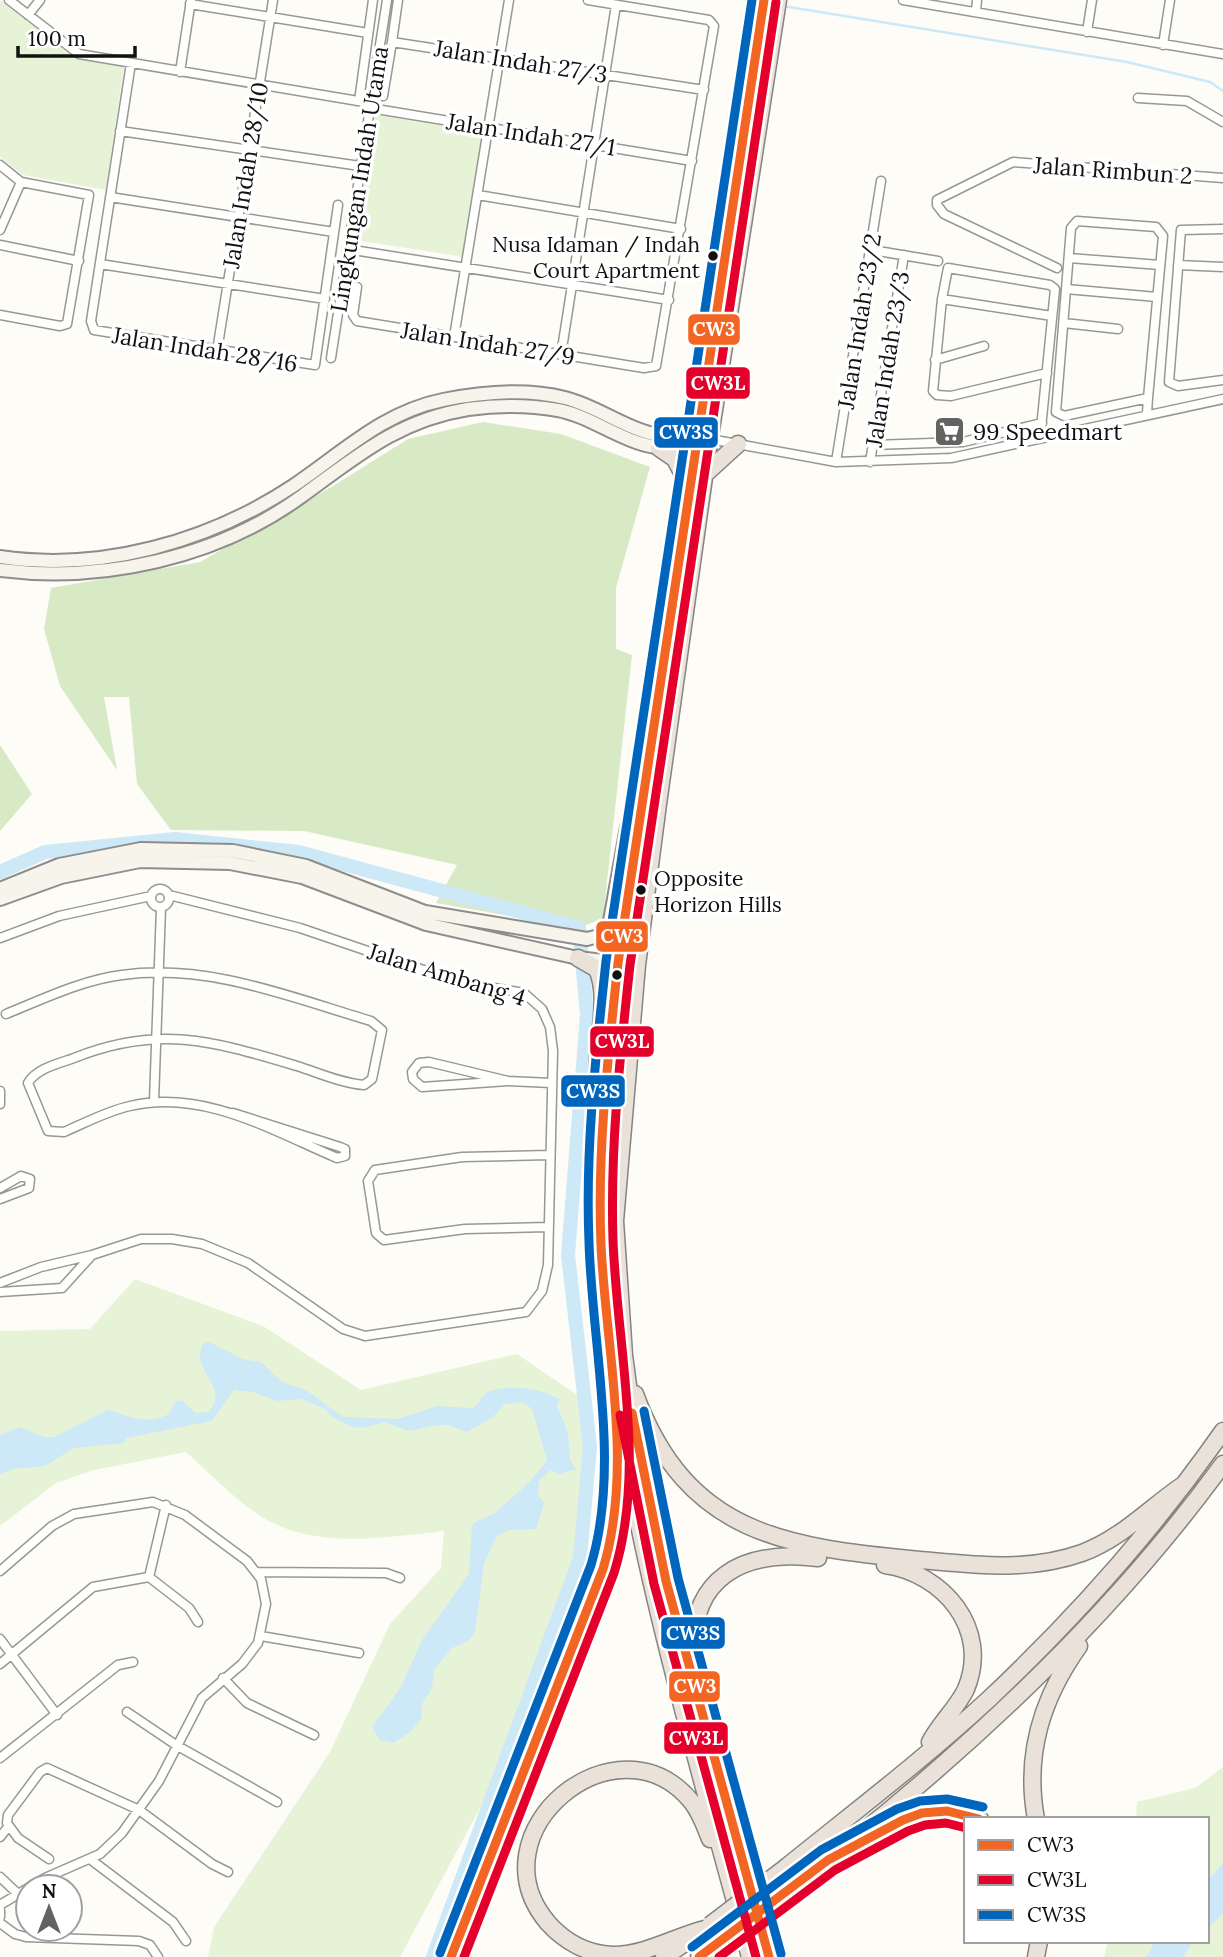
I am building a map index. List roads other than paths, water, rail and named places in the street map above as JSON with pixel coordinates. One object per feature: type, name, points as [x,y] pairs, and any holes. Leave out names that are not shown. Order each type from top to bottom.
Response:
[{"type":"highway","points":[[704,475],[711,444],[702,403],[765,8],[778,0]]},
{"type":"highway","points":[[765,8],[711,444],[704,475],[637,965],[615,1209],[624,1354],[634,1431],[649,1507],[769,1957]]},
{"type":"highway","points":[[688,484],[675,459],[660,442],[686,425],[702,403]]},
{"type":"highway","points":[[451,1957],[608,1553],[616,1497],[612,1379],[601,1246],[602,1115],[618,963],[688,484],[711,444]]},
{"type":"highway","points":[[578,958],[597,969],[604,989],[595,1061],[602,1115]]},
{"type":"highway","points":[[624,1354],[636,1396],[649,1426],[685,1481],[702,1497],[735,1520],[758,1532],[802,1546],[981,1566],[1038,1564],[1084,1552],[1104,1542],[1134,1524],[1183,1485]]},
{"type":"highway","points":[[612,1379],[623,1447],[666,1639],[750,1957]]},
{"type":"highway","points":[[664,1957],[785,1868],[988,1699],[1052,1636],[1142,1537],[1223,1432]]},
{"type":"highway","points":[[699,1957],[828,1860],[944,1763],[1101,1612],[1147,1561],[1223,1464]]},
{"type":"highway","points":[[700,1702],[694,1658],[694,1625],[705,1598],[728,1573],[753,1560],[774,1556],[893,1566],[926,1578],[947,1593],[960,1611],[970,1635],[972,1670],[965,1691],[925,1754]]},
{"type":"highway","points":[[1036,1817],[1032,1764],[1044,1709],[1056,1679],[1101,1612]]},
{"type":"highway","points":[[707,1927],[629,1954],[603,1954],[570,1942],[551,1926],[534,1899],[528,1865],[534,1831],[551,1803],[579,1782],[613,1771],[639,1772],[665,1781],[691,1801],[728,1872]]},
{"type":"highway","points":[[828,1860],[912,1816],[947,1811],[972,1817]]},
{"type":"main road","points":[[0,557],[45,562],[83,561],[167,545],[202,533],[244,516],[294,485],[367,430],[404,412],[442,400],[511,392],[564,398],[660,442]]},
{"type":"main road","points":[[0,570],[24,575],[85,574],[169,558],[211,545],[252,526],[300,497],[373,443],[409,425],[468,409],[559,410],[660,442],[711,444]]},
{"type":"main road","points":[[0,889],[59,865],[141,849],[233,851],[306,866],[425,912],[565,937],[595,938],[609,926],[627,827],[643,803]]},
{"type":"main road","points":[[0,900],[61,877],[140,861],[230,863],[302,877],[426,924],[578,958],[637,965]]},
{"type":"street","name":"Jalan Indah 27/1","points":[[9,0],[79,54],[692,161]]},
{"type":"street","points":[[28,15],[40,0]]},
{"type":"street","name":"Jalan Indah 28/10","points":[[218,351],[273,0]]},
{"type":"street","points":[[359,101],[373,0]]},
{"type":"street","name":"Lingkungan Indah Utama","points":[[331,358],[387,0]]},
{"type":"street","points":[[383,96],[398,0]]},
{"type":"street","points":[[454,337],[509,0]]},
{"type":"street","points":[[347,249],[669,300],[714,26],[709,20],[588,0]]},
{"type":"street","points":[[903,0],[1223,54]]},
{"type":"street","points":[[976,11],[977,0]]},
{"type":"street","points":[[1087,32],[1092,0]]},
{"type":"street","points":[[1163,45],[1170,0]]},
{"type":"street","points":[[180,72],[190,2],[368,33]]},
{"type":"street","points":[[561,355],[617,5]]},
{"type":"street","name":"Jalan Indah 27/3","points":[[392,42],[704,90]]},
{"type":"street","points":[[131,63],[100,264],[325,299],[338,205]]},
{"type":"street","points":[[1138,98],[1187,101],[1223,122]]},
{"type":"street","points":[[120,131],[360,166]]},
{"type":"street","name":"Jalan Rimbun 2","points":[[1057,268],[939,209],[937,200],[1013,162],[1223,178]]},
{"type":"street","points":[[0,165],[22,182],[88,193],[67,324],[60,326],[0,315]]},
{"type":"street","name":"Jalan Indah 23/2","points":[[836,462],[881,181]]},
{"type":"street","points":[[0,230],[22,182]]},
{"type":"street","points":[[478,195],[681,229]]},
{"type":"street","points":[[110,197],[334,232]]},
{"type":"street","points":[[1147,413],[1163,236],[1159,228],[1077,221],[1073,224],[1069,258],[1058,415],[1148,398]]},
{"type":"street","points":[[1223,229],[1184,228],[1180,233],[1170,382],[1178,386],[1223,380]]},
{"type":"street","points":[[0,245],[79,261]]},
{"type":"street","points":[[872,250],[937,261]]},
{"type":"street","name":"Jalan Indah 23/3","points":[[870,462],[904,255]]},
{"type":"street","points":[[1069,258],[1160,265]]},
{"type":"street","name":"Jalan Indah 28/16","points":[[100,264],[91,320],[94,330],[218,351],[316,365],[325,299]]},
{"type":"street","points":[[1178,265],[1223,267]]},
{"type":"street","points":[[1040,438],[1052,316],[1052,286],[948,268],[942,299],[933,391],[942,397],[1046,373]]},
{"type":"street","name":"Jalan Indah 27/9","points":[[357,287],[354,320],[644,368],[656,366],[669,300]]},
{"type":"street","points":[[1066,289],[1157,297]]},
{"type":"street","points":[[942,299],[1052,316]]},
{"type":"street","points":[[1063,323],[1118,329]]},
{"type":"street","points":[[935,360],[984,346]]},
{"type":"street","points":[[711,444],[836,462],[951,458],[1147,413],[1223,399]]},
{"type":"street","points":[[872,445],[963,442],[1042,423]]},
{"type":"street","points":[[0,939],[59,916],[151,896],[160,889],[169,895],[168,903],[161,908]]},
{"type":"street","name":"Jalan Ambang 4","points":[[92,1255],[141,1239],[202,1244],[248,1263],[344,1329],[366,1336],[526,1312],[536,1303],[546,1280],[551,1083],[550,1027],[542,1009],[524,993],[459,982],[300,928],[169,895]]},
{"type":"street","points":[[151,896],[153,905],[161,908]]},
{"type":"street","points":[[154,1101],[161,908]]},
{"type":"street","points":[[6,1014],[79,985],[120,975],[159,972],[199,974],[239,982],[378,1024],[383,1036],[372,1079],[364,1085],[224,1044],[186,1038],[155,1038],[102,1046],[32,1077],[29,1088],[48,1131],[53,1134],[128,1106],[154,1101],[194,1104],[233,1113],[340,1147],[345,1149],[345,1157],[337,1158],[233,1113]]},
{"type":"street","points":[[508,1081],[429,1062],[419,1063],[412,1072],[412,1079],[422,1087],[508,1081],[551,1083]]},
{"type":"street","points":[[0,1091],[0,1104]]},
{"type":"street","points":[[547,1227],[465,1229],[391,1242],[376,1233],[368,1181],[375,1170],[462,1157],[550,1155]]},
{"type":"street","points":[[0,1188],[21,1176],[30,1179],[29,1188],[0,1199]]},
{"type":"street","points":[[0,1283],[41,1266],[92,1255]]},
{"type":"street","points":[[0,1292],[62,1288],[92,1255]]},
{"type":"street","points":[[0,1571],[52,1526],[74,1514],[144,1502],[166,1505],[195,1523],[257,1572],[267,1604],[261,1636],[242,1664],[202,1698],[159,1781],[122,1833],[90,1859],[60,1873]]},
{"type":"street","points":[[149,1577],[166,1505]]},
{"type":"street","points":[[257,1572],[386,1573],[400,1578]]},
{"type":"street","points":[[0,1664],[93,1587],[149,1577],[189,1608],[198,1622]]},
{"type":"street","points":[[261,1636],[359,1653]]},
{"type":"street","points":[[0,1639],[57,1715]]},
{"type":"street","points":[[0,1758],[118,1665],[133,1662]]},
{"type":"street","points":[[223,1678],[247,1703],[314,1735]]},
{"type":"street","points":[[127,1712],[176,1745],[277,1802]]},
{"type":"street","points":[[0,1837],[8,1827],[8,1815],[43,1769],[51,1768],[139,1810],[212,1864],[228,1872]]},
{"type":"street","points":[[8,1827],[18,1838],[49,1859]]},
{"type":"street","points":[[90,1859],[173,1922],[186,1941]]},
{"type":"street","points":[[0,1877],[14,1889]]},
{"type":"street","points":[[0,1910],[0,1917]]},
{"type":"street","points":[[0,1923],[15,1934],[26,1937],[139,1941],[150,1945],[158,1957]]},
{"type":"water","points":[[209,1342],[243,1359],[261,1362],[282,1382],[306,1390],[343,1417],[398,1419],[437,1406],[472,1408],[486,1393],[503,1388],[545,1392],[560,1400],[557,1405],[568,1433],[570,1460],[576,1469],[559,1474],[551,1470],[539,1481],[538,1495],[544,1503],[536,1529],[508,1530],[496,1537],[484,1564],[475,1633],[467,1642],[452,1648],[434,1670],[432,1688],[422,1704],[421,1719],[410,1732],[393,1743],[380,1740],[372,1727],[401,1687],[422,1640],[469,1574],[472,1525],[496,1512],[530,1481],[547,1460],[532,1409],[522,1402],[505,1404],[493,1417],[467,1432],[449,1425],[409,1431],[384,1422],[363,1428],[352,1427],[332,1417],[325,1409],[302,1399],[277,1401],[253,1392],[234,1390],[212,1421],[126,1438],[124,1443],[74,1448],[45,1466],[14,1469],[0,1474],[0,1435],[20,1427],[44,1437],[54,1437],[108,1410],[138,1419],[160,1418],[169,1414],[175,1402],[182,1400],[195,1413],[208,1412],[214,1403],[215,1395],[200,1354],[203,1344]]},
{"type":"water","points":[[1223,1863],[1223,1914],[1209,1927],[1209,1879]]},
{"type":"water","points":[[1154,1943],[1193,1943],[1183,1957],[1146,1957]]},
{"type":"waterway","points":[[745,0],[759,2]]},
{"type":"waterway","points":[[783,6],[1127,62],[1210,82],[1223,91]]},
{"type":"waterway","points":[[0,872],[45,852],[175,839],[299,852],[579,928],[587,1015],[568,1255],[590,1447],[580,1558],[433,1957]]},
{"type":"place","name":"Nusa Idaman / Indah Court Apartment","points":[[713,256]]},
{"type":"place","name":"99 Speedmart","points":[[950,431]]},
{"type":"place","name":"Opposite Horizon Hills","points":[[641,890]]}]
